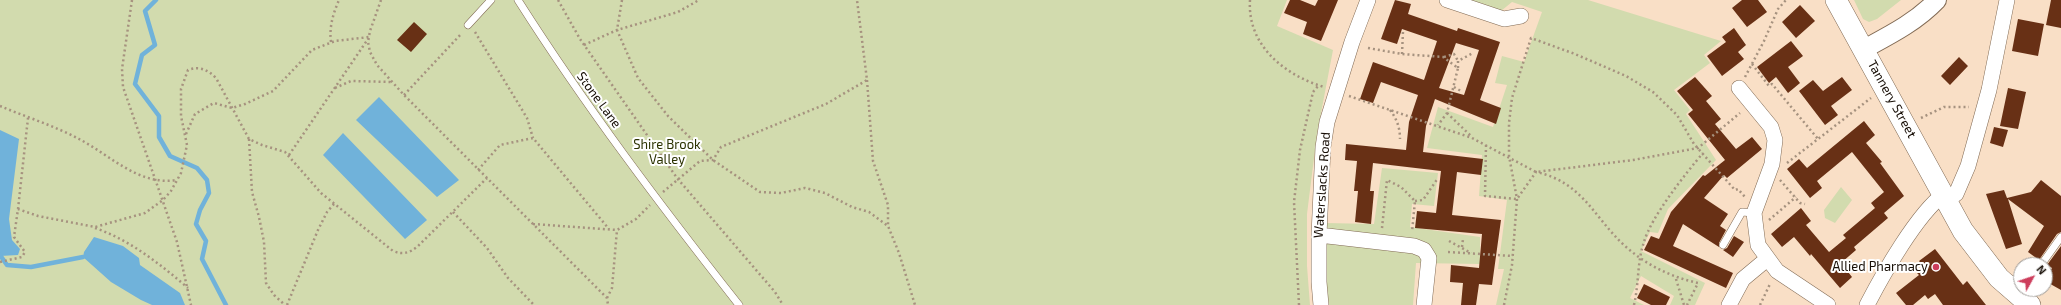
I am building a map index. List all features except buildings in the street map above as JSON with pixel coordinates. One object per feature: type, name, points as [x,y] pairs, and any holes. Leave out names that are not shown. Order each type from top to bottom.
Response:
[{"type":"main road","name":"Tannery Street","points":[[1836,0],[1971,243],[2013,280]]},
{"type":"street","name":"Waterslacks Road","points":[[1321,305],[1319,282],[1319,236],[1323,147],[1327,122],[1352,42],[1368,0]]},
{"type":"street","points":[[1447,0],[1504,19],[1521,16]]},
{"type":"street","points":[[1864,49],[1904,28],[1926,11],[1937,0]]},
{"type":"street","points":[[1866,305],[1899,249],[1929,209],[1945,197],[1956,194],[1968,166],[1989,90],[2007,0]]},
{"type":"street","points":[[1742,82],[1771,127],[1776,140],[1775,153],[1771,168],[1751,207],[1758,245],[1777,271],[1828,305]]},
{"type":"street","points":[[1319,236],[1414,246],[1424,250],[1429,258],[1424,305]]},
{"type":"street","points":[[1729,305],[1743,279],[1767,259]]},
{"type":"lane","points":[[468,25],[491,0]]},
{"type":"lane","name":"Stone Lane","points":[[518,0],[562,69],[656,199],[740,305]]},
{"type":"lane","points":[[1723,245],[1742,212],[1751,207]]},
{"type":"lane","points":[[2047,257],[2061,237]]},
{"type":"path","points":[[132,0],[122,69],[123,87],[177,242],[191,305]]},
{"type":"path","points":[[331,42],[330,32],[333,15],[339,0]]},
{"type":"path","points":[[289,156],[369,37],[381,0]]},
{"type":"path","points":[[558,0],[584,45],[678,178],[775,292],[783,305]]},
{"type":"path","points":[[622,0],[618,30],[638,78],[668,116],[713,160],[760,192],[781,193],[805,188],[825,193],[852,207],[869,212],[888,226]]},
{"type":"path","points":[[584,45],[618,30],[678,12],[699,0]]},
{"type":"path","points":[[857,0],[867,80],[872,160],[888,205],[888,226],[900,253],[914,305]]},
{"type":"path","points":[[1250,0],[1249,9],[1256,38],[1265,52],[1289,72],[1308,83],[1328,89]]},
{"type":"path","points":[[1742,82],[1778,9],[1786,0]]},
{"type":"path","points":[[404,96],[468,25],[477,34],[527,118],[533,138],[609,229]]},
{"type":"path","points":[[1402,31],[1402,54]]},
{"type":"path","points":[[186,134],[195,114],[214,103],[232,108],[273,91],[312,50],[331,42],[369,37]]},
{"type":"path","points":[[369,37],[370,52],[376,65],[391,82],[606,298],[608,305]]},
{"type":"path","points":[[1504,305],[1513,256],[1517,200],[1509,156],[1509,123],[1512,98],[1531,38],[1574,54],[1639,83],[1664,101],[1677,115],[1698,148],[1735,190],[1738,189],[1751,207]]},
{"type":"path","points":[[1368,48],[1402,54],[1443,57],[1454,54],[1458,61],[1454,88],[1447,113],[1438,125]]},
{"type":"path","points":[[1458,61],[1473,53]]},
{"type":"path","points":[[1443,57],[1458,68]]},
{"type":"path","points":[[1752,64],[1769,86],[1772,84],[1818,139]]},
{"type":"path","points":[[95,227],[145,214],[163,200],[171,191],[181,171],[185,152],[186,134],[181,116],[181,89],[188,70],[194,67],[210,72],[216,78],[249,139],[252,192],[264,242],[266,283],[274,295],[286,305],[318,230],[327,212],[334,204]]},
{"type":"path","points":[[533,224],[617,230],[636,219],[678,178],[700,162],[713,160],[721,147],[826,104],[867,80]]},
{"type":"path","points":[[335,88],[351,81],[391,82]]},
{"type":"path","points":[[1299,305],[1294,202],[1300,150],[1313,92],[1318,86]]},
{"type":"path","points":[[1454,88],[1461,91]]},
{"type":"path","points":[[1786,163],[1886,89]]},
{"type":"path","points":[[1346,95],[1438,125],[1472,138],[1509,156],[1536,172],[1551,175],[1581,195],[1609,230],[1640,258],[1676,278],[1698,283],[1687,305]]},
{"type":"path","points":[[0,106],[79,139],[130,170],[154,179],[168,182],[177,180]]},
{"type":"path","points":[[1919,119],[1944,107],[1976,107]]},
{"type":"path","points":[[1390,109],[1400,130],[1400,140]]},
{"type":"path","points":[[1447,113],[1472,138]]},
{"type":"path","points":[[1517,200],[1536,172],[1633,160],[1698,148],[1740,113]]},
{"type":"path","points":[[0,262],[22,258],[25,252],[14,237],[28,118]]},
{"type":"path","points":[[478,170],[500,145],[533,138]]},
{"type":"path","points":[[249,139],[262,145],[285,152],[321,194],[394,251],[401,254],[414,249],[487,178]]},
{"type":"path","points":[[1486,145],[1485,196],[1517,200]]},
{"type":"path","points":[[1634,305],[1640,258],[1644,241],[1651,225],[1703,153]]},
{"type":"path","points":[[1777,176],[1800,203],[1805,204]]},
{"type":"path","points":[[1414,201],[1423,200],[1438,178]]},
{"type":"path","points":[[1382,228],[1387,180],[1401,187],[1414,201],[1411,237]]},
{"type":"path","points":[[1764,224],[1796,197]]},
{"type":"path","points":[[18,209],[38,216],[95,227],[113,234],[137,249],[188,288]]},
{"type":"path","points":[[453,212],[487,248],[508,278],[534,305]]},
{"type":"path","points":[[606,298],[612,288],[617,230]]},
{"type":"path","points":[[1462,247],[1463,239]]},
{"type":"path","points":[[1449,241],[1472,253]]},
{"type":"path","points":[[1448,252],[1513,256]]},
{"type":"path","points":[[1676,278],[1684,305]]},
{"type":"path","points":[[1760,305],[1771,279]]},
{"type":"green space","name":"Shire Brook Valley","points":[[0,0],[1287,0],[1277,26],[1333,50],[1317,134],[1307,214],[1307,266],[1310,305],[0,305]]},
{"type":"green space","points":[[1469,0],[1588,0],[1721,41],[1704,55],[1710,63],[1674,90],[1690,110],[1686,114],[1716,160],[1668,209],[1658,233],[1650,232],[1641,251],[1705,283],[1695,305],[1670,305],[1674,296],[1641,276],[1630,298],[1644,305],[1496,305],[1504,269],[1498,269],[1507,200],[1479,196],[1482,155],[1427,148],[1438,107],[1493,127],[1507,85],[1495,83],[1502,56],[1524,62],[1542,12],[1512,2],[1501,11]]},
{"type":"green space","points":[[1854,0],[1901,0],[1877,19],[1869,22],[1863,19]]},
{"type":"green space","points":[[1382,168],[1438,173],[1434,206],[1412,204],[1410,227],[1480,237],[1480,264],[1416,263],[1413,305],[1329,305],[1325,281],[1325,223],[1374,224]]},
{"type":"green space","points":[[1841,187],[1852,200],[1835,223],[1825,218],[1824,210]]},
{"type":"water","points":[[379,97],[459,180],[437,197],[356,120]]},
{"type":"water","points":[[0,130],[19,139],[9,219],[12,240],[20,249],[18,255],[0,256]]},
{"type":"water","points":[[343,133],[427,220],[405,239],[323,155]]},
{"type":"water","points":[[94,237],[123,246],[139,258],[140,265],[180,293],[185,305],[152,305],[111,282],[83,257],[84,252]]},
{"type":"waterway","points":[[156,0],[145,11],[155,45],[142,55],[135,84],[159,116],[159,137],[170,156],[197,168],[207,180],[209,193],[200,210],[196,224],[206,241],[202,259],[226,305]]},
{"type":"waterway","points":[[0,255],[7,265],[31,267],[83,257]]},
{"type":"place","name":"Allied Pharmacy","points":[[1936,267]]}]
